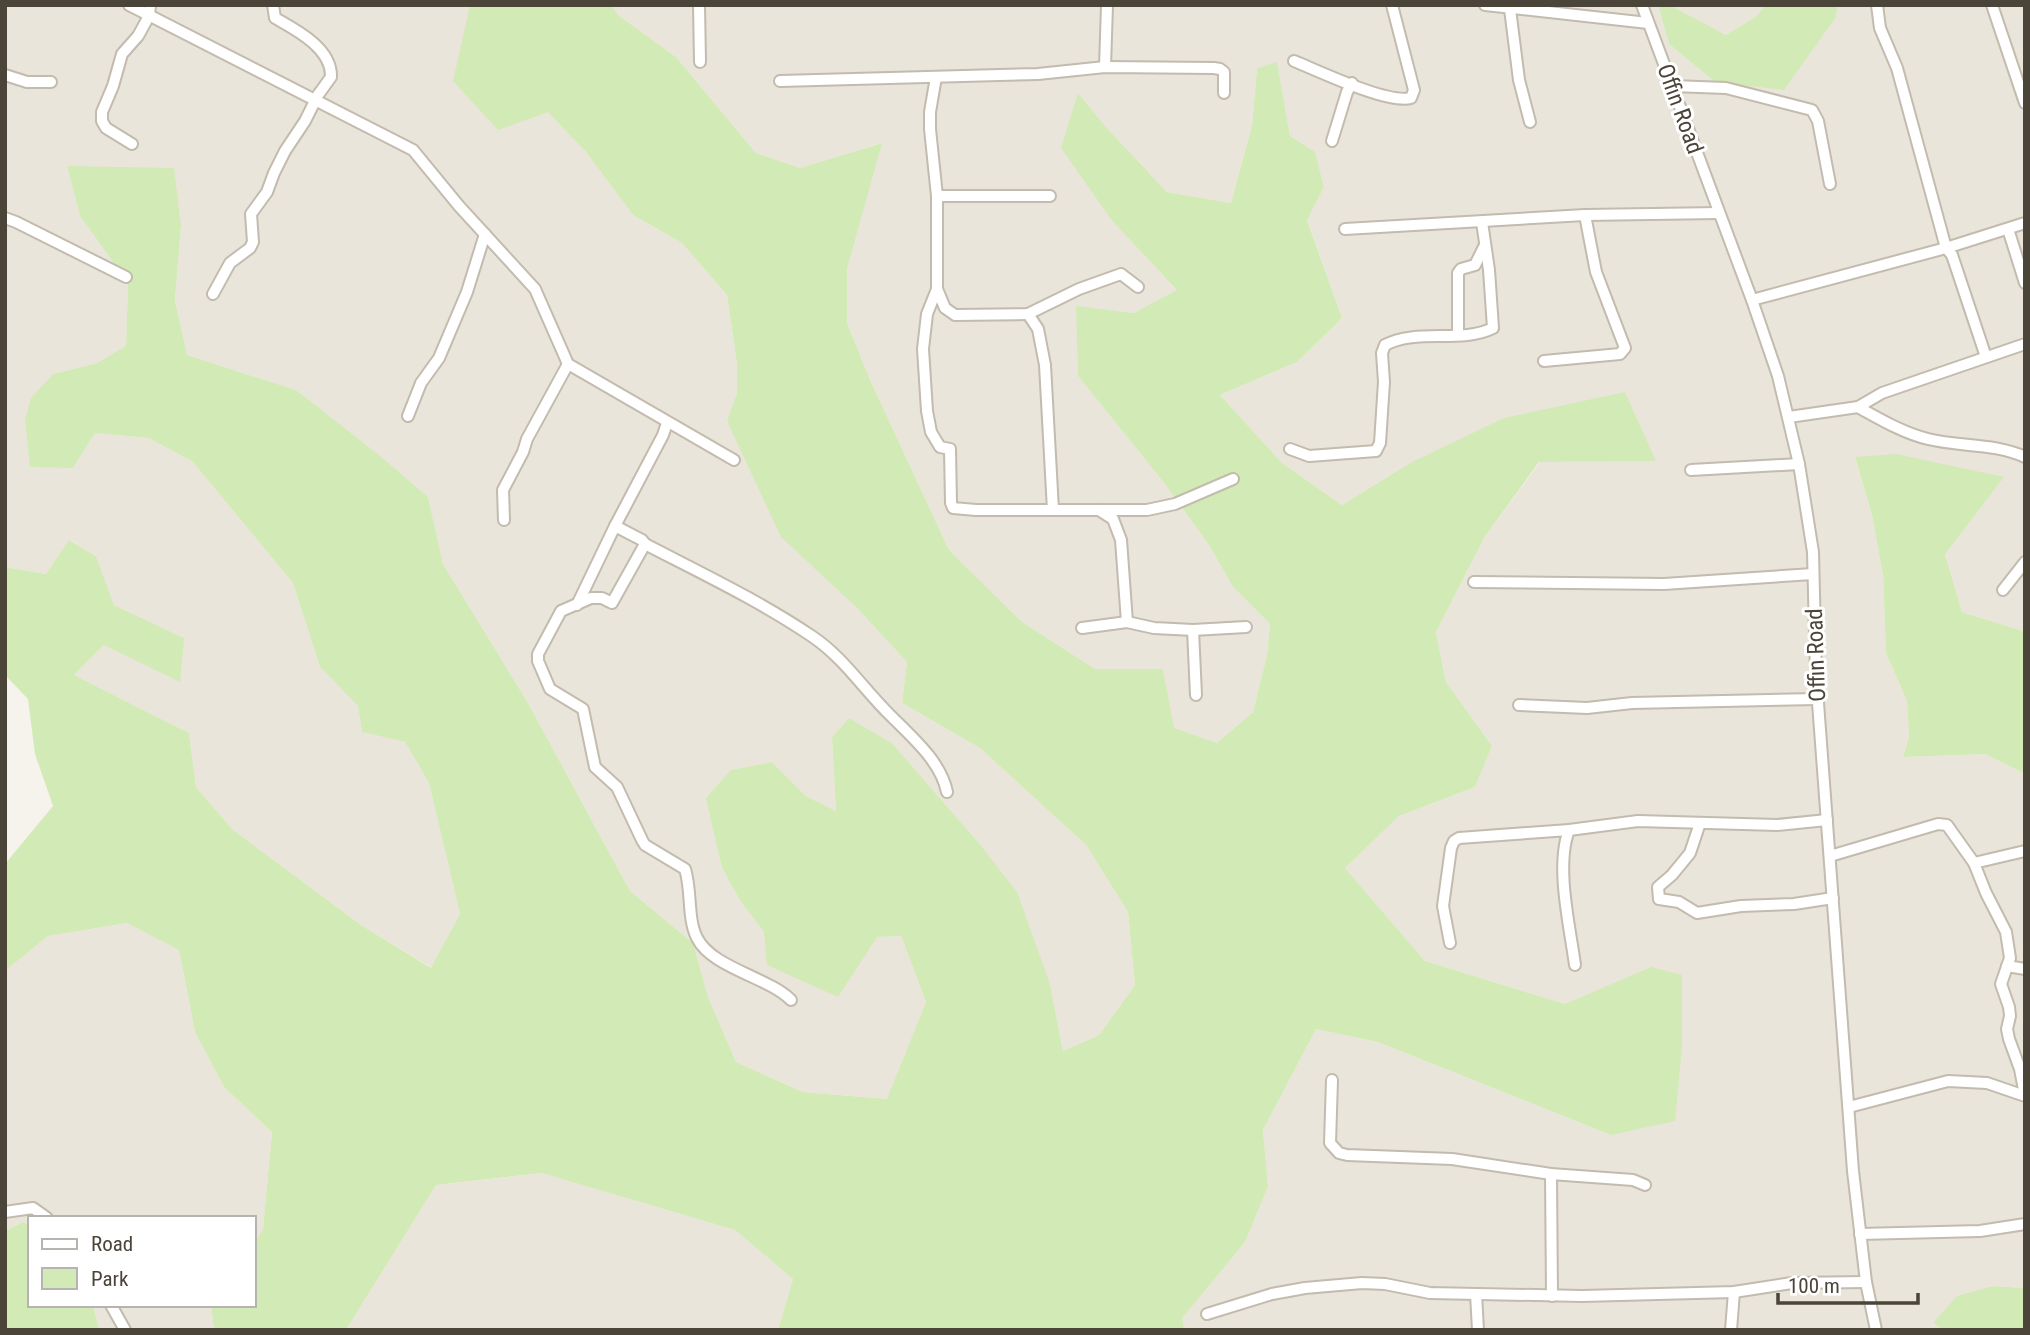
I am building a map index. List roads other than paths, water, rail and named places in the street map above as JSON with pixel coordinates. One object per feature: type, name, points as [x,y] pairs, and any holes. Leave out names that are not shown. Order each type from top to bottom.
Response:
[{"type":"street","points":[[129,5],[149,10],[413,150],[535,289],[568,364],[734,460]]},
{"type":"street","points":[[214,294],[230,263],[250,248],[253,242],[251,214],[267,192],[274,173],[331,77],[329,64],[323,54],[301,32],[275,18],[273,5]]},
{"type":"street","points":[[699,5],[700,62]]},
{"type":"street","points":[[1105,67],[1107,5]]},
{"type":"street","points":[[1294,61],[1382,96],[1407,100],[1414,94],[1392,5]]},
{"type":"street","points":[[1485,5],[1648,23]]},
{"type":"street","name":"Offin Road","points":[[1642,5],[1752,300],[1789,417],[1799,464],[1813,552],[1818,699],[1860,1234],[1876,1330]]},
{"type":"street","points":[[1878,5],[1880,28],[1897,68],[1946,248],[1952,255],[1986,357]]},
{"type":"street","points":[[1992,5],[2025,103]]},
{"type":"street","points":[[1510,9],[1519,80],[1530,122]]},
{"type":"street","points":[[132,144],[106,128],[102,121],[102,112],[122,54],[138,36],[149,10]]},
{"type":"street","points":[[780,81],[1038,74],[1105,67],[1220,69],[1224,72],[1224,93]]},
{"type":"street","points":[[6,76],[27,82],[51,82]]},
{"type":"street","points":[[936,77],[930,129],[937,197],[937,289],[945,308],[956,315],[1028,314],[1066,294],[1121,274],[1138,287]]},
{"type":"street","points":[[1332,141],[1352,83]]},
{"type":"street","points":[[1672,86],[1726,88],[1812,110],[1818,121],[1830,184]]},
{"type":"street","points":[[937,197],[1050,196]]},
{"type":"street","points":[[1345,229],[1584,215],[1719,213]]},
{"type":"street","points":[[1544,361],[1620,354],[1625,348],[1596,272],[1584,215]]},
{"type":"street","points":[[5,218],[126,278]]},
{"type":"street","points":[[1290,449],[1308,456],[1376,450],[1380,443],[1384,382],[1382,353],[1385,345],[1402,340],[1479,332],[1493,328],[1482,222]]},
{"type":"street","points":[[1752,300],[1946,248],[2025,223]]},
{"type":"street","points":[[2008,229],[2025,283]]},
{"type":"street","points":[[408,416],[421,383],[439,358],[467,292],[485,234]]},
{"type":"street","points":[[1458,334],[1458,273],[1461,269],[1475,265],[1484,247]]},
{"type":"street","points":[[937,289],[926,314],[926,411],[931,432],[940,447],[950,449],[953,508],[1147,510],[1175,504],[1233,479]]},
{"type":"street","points":[[1028,314],[1038,329],[1045,365],[1053,510]]},
{"type":"street","points":[[1789,417],[1858,407],[1882,393],[2025,344]]},
{"type":"street","points":[[504,520],[503,490],[568,364]]},
{"type":"street","points":[[1858,407],[1929,440],[2005,449],[2025,457]]},
{"type":"street","points":[[577,605],[667,423]]},
{"type":"street","points":[[1691,470],[1799,464]]},
{"type":"street","points":[[1099,510],[1113,519],[1121,540],[1127,622]]},
{"type":"street","points":[[615,526],[727,586],[814,638],[850,670],[889,715],[920,744],[944,777],[947,792]]},
{"type":"street","points":[[645,544],[612,603],[602,598],[591,598],[561,611],[538,654],[538,661],[550,690],[583,709],[595,766],[617,787],[645,845],[685,869],[693,924],[702,947],[791,1000]]},
{"type":"street","points":[[2003,590],[2025,562]]},
{"type":"street","points":[[1474,582],[1664,584],[1813,573]]},
{"type":"street","points":[[1082,628],[1127,622],[1154,628],[1193,630],[1246,626]]},
{"type":"street","points":[[1193,630],[1196,695]]},
{"type":"street","points":[[1519,705],[1587,708],[1632,703],[1818,699]]},
{"type":"street","points":[[1450,943],[1443,906],[1451,848],[1459,838],[1569,830],[1638,821],[1777,825],[1827,820]]},
{"type":"street","points":[[1700,823],[1690,853],[1658,887],[1657,895],[1661,900],[1679,902],[1697,913],[1741,906],[1801,904],[1833,898]]},
{"type":"street","points":[[1830,856],[1944,823],[1975,863],[1986,893],[2006,932],[2010,958],[2001,984],[2009,1007],[2007,1028],[2011,1047],[2020,1069],[2025,1095],[1987,1083],[1961,1080],[1933,1084],[1849,1107]]},
{"type":"street","points":[[1569,830],[1565,840],[1564,878],[1575,965]]},
{"type":"street","points":[[1975,863],[2025,851]]},
{"type":"street","points":[[2007,966],[2025,969]]},
{"type":"street","points":[[1332,1080],[1330,1143],[1339,1153],[1452,1159],[1551,1174],[1633,1180],[1645,1185]]},
{"type":"street","points":[[1551,1174],[1552,1296]]},
{"type":"street","points":[[5,1212],[33,1208],[44,1216]]},
{"type":"street","points":[[1860,1234],[1980,1231],[2025,1224]]},
{"type":"street","points":[[1207,1314],[1272,1294],[1339,1284],[1385,1284],[1430,1293],[1552,1296],[1734,1292],[1792,1283],[1866,1282]]},
{"type":"street","points":[[1731,1330],[1734,1292]]},
{"type":"street","points":[[1476,1294],[1478,1330]]},
{"type":"street","points":[[112,1307],[125,1330]]}]
